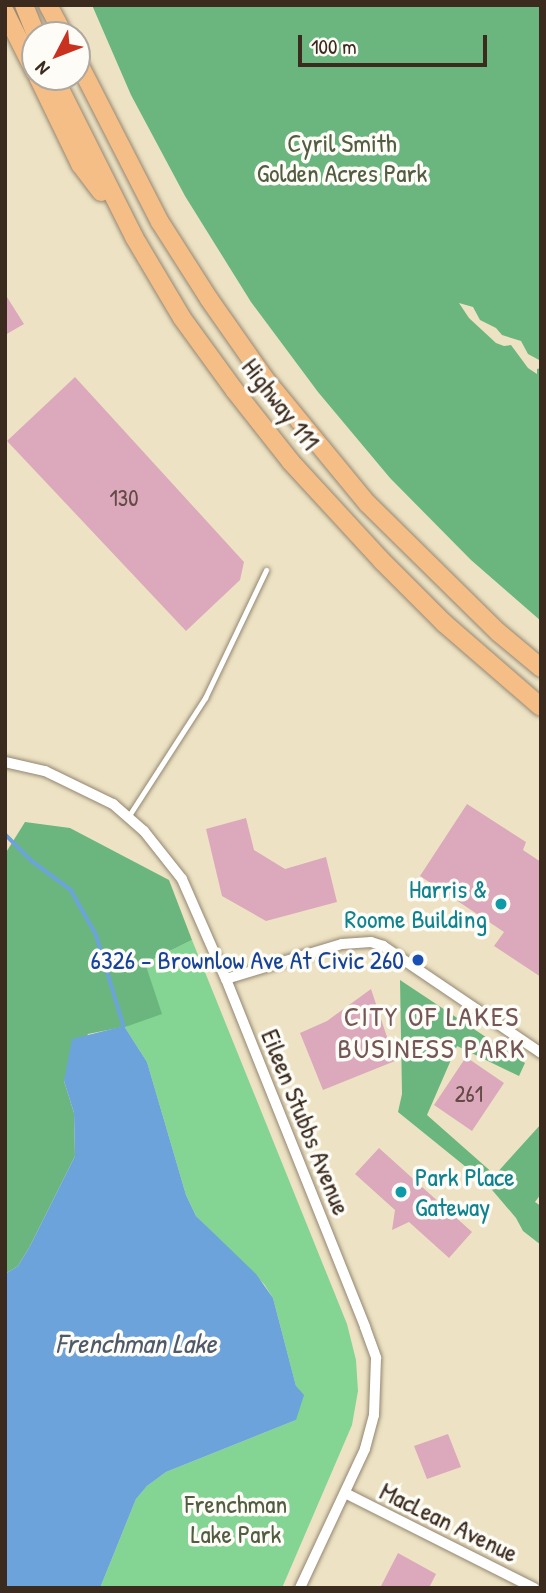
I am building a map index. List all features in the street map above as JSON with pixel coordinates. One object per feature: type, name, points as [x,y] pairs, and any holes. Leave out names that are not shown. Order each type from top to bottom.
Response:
[{"type":"highway","points":[[48,5],[57,21]]},
{"type":"highway","points":[[5,12],[21,44]]},
{"type":"highway","name":"Highway 111","points":[[91,86],[160,222],[265,379],[368,503],[498,632],[541,668]]},
{"type":"highway","points":[[45,91],[80,164],[134,237]]},
{"type":"highway","name":"Highway 111","points":[[61,91],[134,237],[182,318],[291,462],[435,614],[541,707]]},
{"type":"street","name":"Eileen Stubbs Avenue","points":[[5,762],[45,771],[113,804],[144,831],[182,879],[226,979],[376,1358],[374,1415],[365,1449],[300,1588]]},
{"type":"street","points":[[226,979],[342,944],[372,942],[383,946],[541,1052]]},
{"type":"street","name":"MacLean Avenue","points":[[345,1493],[534,1588]]},
{"type":"lane","points":[[128,817],[205,698],[265,570]]},
{"type":"green space","name":"Cyril Smith Golden Acres Park","points":[[92,5],[541,5],[541,361],[528,354],[521,341],[502,335],[496,328],[480,320],[473,307],[459,303],[469,318],[496,343],[511,345],[528,368],[537,374],[537,369],[541,368],[541,621],[471,560],[390,478],[318,392],[251,302],[185,196],[131,95]]},
{"type":"green space","points":[[25,822],[70,828],[169,880],[192,940],[145,963],[162,1014],[128,1026],[88,1034],[64,1081],[74,1113],[75,1156],[30,1246],[18,1266],[5,1274],[5,854]]},
{"type":"green space","name":"Frenchman Lake Park","points":[[192,940],[347,1324],[356,1360],[358,1391],[352,1425],[282,1588],[100,1588],[136,1499],[147,1486],[166,1472],[296,1420],[296,1386],[273,1298],[264,1284],[196,1216],[186,1195],[147,1062],[124,1026],[128,1026],[145,963]]},
{"type":"green space","points":[[400,980],[525,1063],[519,1076],[457,1046],[427,1115],[495,1175],[541,1124],[541,1194],[535,1202],[541,1206],[541,1245],[523,1231],[516,1218],[487,1184],[398,1112],[402,1094]]},
{"type":"water","name":"Frenchman Lake","points":[[124,1026],[147,1062],[186,1195],[196,1216],[256,1274],[273,1298],[296,1386],[304,1395],[296,1420],[166,1472],[147,1486],[136,1499],[100,1588],[5,1588],[5,1274],[18,1266],[30,1246],[75,1156],[74,1113],[64,1081],[72,1039]]},
{"type":"building","points":[[5,294],[24,324],[5,335]]},
{"type":"building","points":[[75,377],[244,562],[240,580],[186,631],[7,441]]},
{"type":"building","name":"Harris & Roome Building","points":[[467,804],[526,842],[523,850],[541,862],[541,977],[494,946],[504,932],[420,876]]},
{"type":"building","points":[[246,818],[254,850],[285,869],[326,857],[337,902],[266,921],[222,896],[206,829]]},
{"type":"building","points":[[371,989],[395,1061],[323,1090],[300,1033],[327,1021]]},
{"type":"building","points":[[466,1057],[504,1083],[472,1131],[434,1105]]},
{"type":"building","name":"Park Place Gateway","points":[[379,1148],[472,1232],[449,1258],[409,1222],[392,1230],[395,1210],[355,1174]]},
{"type":"building","points":[[448,1434],[461,1467],[427,1479],[414,1446]]},
{"type":"building","points":[[398,1553],[436,1574],[429,1588],[380,1588]]},
{"type":"waterway","points":[[5,834],[32,861],[71,890],[96,934],[124,1026]]},
{"type":"place","name":"Harris & Roome Building","points":[[501,904]]},
{"type":"place","name":"6326 - Brownlow Ave At Civic 260","points":[[418,960]]},
{"type":"place","name":"Park Place Gateway","points":[[401,1192]]},
{"type":"district","name":"CITY OF LAKES BUSINESS PARK","points":[[432,1032]]}]
